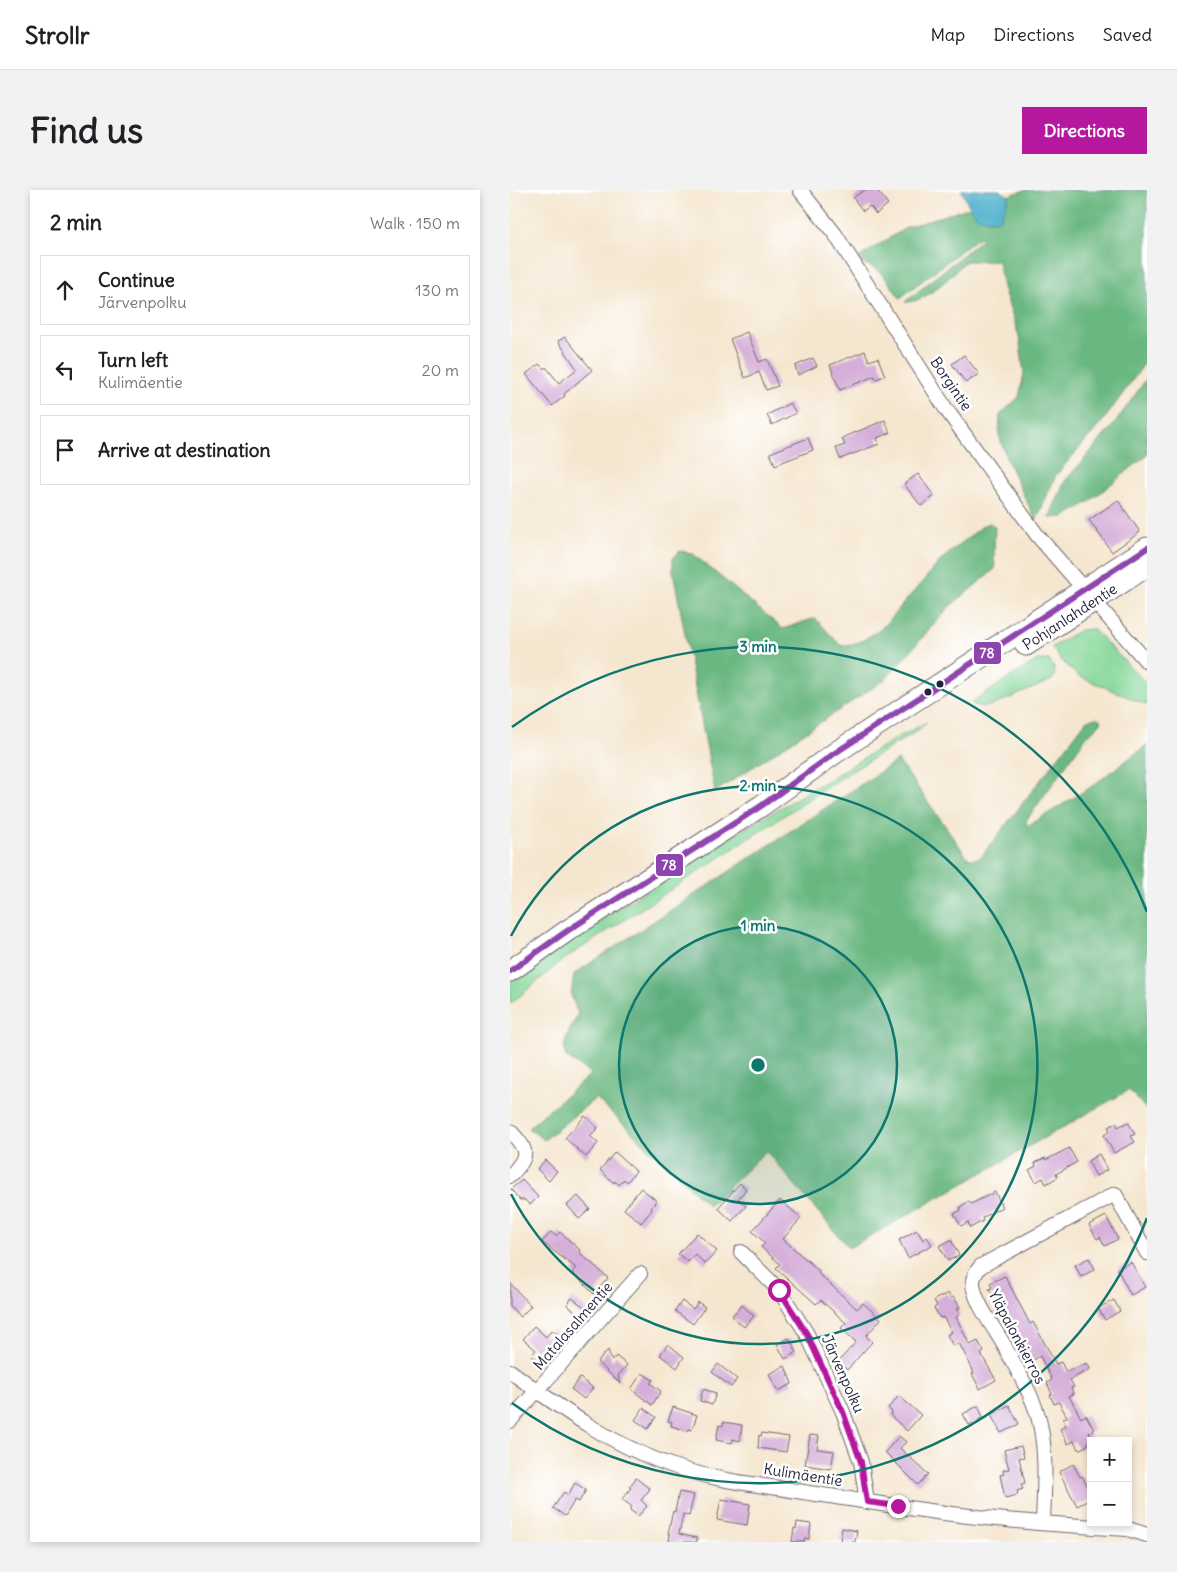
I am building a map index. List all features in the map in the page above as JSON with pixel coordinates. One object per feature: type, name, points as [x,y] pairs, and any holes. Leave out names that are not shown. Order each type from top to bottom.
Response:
[{"type":"highway","name":"Pohjanlahdentie","points":[[1090,595],[1147,548]]},
{"type":"highway","name":"Pohjanlahdentie","points":[[510,971],[567,931],[761,806],[835,753],[1090,595],[1147,566]]},
{"type":"street","name":"Borgintie","points":[[800,190],[834,234],[958,425],[1037,535],[1147,662]]},
{"type":"street","points":[[510,1131],[523,1144],[526,1153],[523,1161],[510,1176]]},
{"type":"street","name":"Yläpalonkierros","points":[[1043,1523],[1044,1471],[1040,1422],[1005,1347],[975,1295],[973,1283],[975,1273],[981,1266],[1115,1194],[1147,1253]]},
{"type":"street","name":"Järvenpolku","points":[[741,1252],[779,1290],[807,1334],[826,1372],[850,1429],[861,1462],[867,1502]]},
{"type":"street","name":"Matalasalmentie","points":[[510,1421],[640,1274]]},
{"type":"street","name":"Kulimäentie","points":[[510,1371],[536,1391],[627,1448],[676,1467],[730,1481],[977,1517],[1128,1529],[1147,1535]]},
{"type":"green space","points":[[1025,190],[1147,190],[1147,360],[1103,421],[1056,475],[1036,521],[1007,460],[999,435],[1000,415],[1019,397],[1024,373],[1019,336],[1003,287],[998,261],[966,261],[938,288],[922,298],[905,302],[982,239],[979,237],[900,298],[879,272],[861,263],[858,258],[907,227],[971,207],[986,220],[998,219],[1001,210],[1009,199],[1007,196]]},
{"type":"green space","points":[[1147,378],[1147,455],[1089,502],[1064,517],[1049,518],[1065,481],[1112,427]]},
{"type":"green space","points":[[990,523],[995,527],[995,569],[949,607],[886,679],[715,792],[673,571],[673,558],[680,551],[692,553],[783,629],[815,618],[841,646],[860,642],[881,629],[943,558],[984,525]]},
{"type":"green space","points":[[1093,629],[1147,684],[1147,705],[1078,676],[1060,659],[1052,647],[1080,630]]},
{"type":"green space","points":[[1037,660],[1049,660],[1054,668],[1052,680],[994,705],[984,707],[973,705],[972,702]]},
{"type":"green space","points":[[1097,718],[1101,720],[1100,724],[1086,737],[1026,821],[1027,826],[1088,789],[1147,745],[1147,1110],[1129,1090],[849,1248],[766,1151],[709,1206],[596,1098],[544,1140],[528,1128],[591,1074],[566,1057],[565,1052],[566,1040],[578,1014],[571,995],[574,974],[898,760],[968,858],[981,857],[1087,720]]},
{"type":"green space","points":[[927,722],[917,731],[849,773],[563,960],[510,1004],[510,982],[548,956],[701,856],[886,744]]},
{"type":"water","points":[[961,190],[999,190],[1009,196],[1000,219],[991,220],[979,217],[971,209]]},
{"type":"building","points":[[864,190],[877,190],[888,204],[876,214],[870,206],[863,211],[853,198]]},
{"type":"building","points":[[747,332],[759,362],[767,359],[778,386],[766,390],[759,372],[745,378],[730,339]]},
{"type":"building","points":[[565,337],[592,370],[552,406],[526,374],[539,364],[544,369],[546,367],[559,383],[577,369],[558,341]]},
{"type":"building","points":[[865,351],[869,361],[878,358],[885,376],[876,379],[875,376],[840,390],[830,365]]},
{"type":"building","points":[[964,355],[979,374],[966,383],[952,364]]},
{"type":"building","points":[[813,358],[817,366],[798,375],[795,366]]},
{"type":"building","points":[[790,403],[796,413],[772,425],[767,415]]},
{"type":"building","points":[[885,420],[890,433],[877,438],[879,444],[840,459],[836,448],[845,445],[842,438]]},
{"type":"building","points":[[808,438],[813,450],[775,465],[770,453]]},
{"type":"building","points":[[918,474],[934,496],[921,506],[904,484]]},
{"type":"building","points":[[1118,500],[1140,532],[1112,552],[1089,520]]},
{"type":"building","points":[[585,1116],[598,1128],[590,1136],[598,1143],[586,1157],[565,1138]]},
{"type":"building","points":[[1128,1122],[1135,1134],[1131,1136],[1135,1142],[1114,1153],[1104,1135],[1110,1131],[1108,1127],[1116,1123],[1118,1127]]},
{"type":"building","points":[[1069,1148],[1077,1162],[1056,1174],[1058,1177],[1046,1184],[1043,1178],[1036,1182],[1029,1170],[1036,1166],[1035,1163],[1045,1158],[1046,1160]]},
{"type":"building","points":[[615,1152],[636,1171],[627,1182],[624,1179],[619,1185],[615,1181],[614,1183],[600,1170]]},
{"type":"building","points":[[1099,1154],[1107,1170],[1096,1176],[1088,1161]]},
{"type":"building","points":[[545,1160],[557,1171],[549,1181],[537,1169]]},
{"type":"building","points":[[522,1180],[538,1197],[530,1205],[525,1200],[520,1200],[511,1189]]},
{"type":"building","points":[[740,1183],[746,1189],[738,1199],[746,1206],[732,1221],[718,1208]]},
{"type":"building","points":[[641,1188],[657,1201],[641,1223],[624,1209]]},
{"type":"building","points":[[995,1192],[1002,1207],[982,1218],[983,1221],[970,1228],[968,1222],[961,1226],[954,1214],[961,1210],[960,1207],[969,1201],[971,1204]]},
{"type":"building","points":[[578,1196],[590,1209],[579,1219],[567,1205]]},
{"type":"building","points":[[780,1200],[801,1218],[783,1239],[857,1309],[863,1303],[881,1319],[866,1336],[872,1342],[847,1370],[838,1362],[856,1342],[841,1328],[846,1323],[821,1300],[816,1304],[776,1268],[780,1264],[761,1247],[765,1243],[752,1231]]},
{"type":"building","points":[[1106,1216],[1118,1239],[1105,1246],[1100,1237],[1097,1239],[1089,1225]]},
{"type":"building","points":[[917,1230],[923,1240],[927,1237],[932,1245],[908,1258],[899,1240]]},
{"type":"building","points":[[551,1232],[556,1236],[560,1232],[608,1278],[594,1294],[572,1272],[576,1268],[542,1242]]},
{"type":"building","points":[[697,1233],[717,1251],[705,1264],[695,1254],[688,1262],[678,1254]]},
{"type":"building","points":[[951,1240],[959,1255],[948,1261],[939,1246]]},
{"type":"building","points":[[1089,1258],[1095,1269],[1081,1277],[1075,1265]]},
{"type":"building","points":[[1131,1262],[1145,1287],[1131,1295],[1117,1269]]},
{"type":"building","points":[[1005,1276],[1030,1324],[1033,1322],[1056,1364],[1061,1362],[1066,1372],[1087,1363],[1090,1369],[1070,1380],[1074,1387],[1071,1388],[1074,1394],[1069,1396],[1081,1418],[1086,1415],[1094,1430],[1089,1433],[1091,1437],[1087,1437],[1087,1445],[1079,1450],[1074,1441],[1068,1444],[1060,1429],[1066,1426],[1063,1419],[1067,1417],[1059,1402],[1054,1404],[1050,1395],[1052,1394],[1047,1383],[1052,1380],[1040,1356],[1032,1361],[997,1296],[994,1297],[989,1289],[992,1288],[990,1283]]},
{"type":"building","points":[[510,1283],[531,1306],[520,1317],[510,1306]]},
{"type":"building","points":[[948,1293],[951,1298],[954,1297],[960,1308],[957,1309],[960,1315],[956,1317],[970,1345],[978,1341],[984,1352],[981,1354],[996,1380],[980,1389],[972,1374],[974,1373],[973,1370],[959,1343],[953,1346],[947,1335],[952,1332],[943,1317],[940,1318],[934,1308],[937,1306],[934,1300]]},
{"type":"building","points":[[572,1298],[587,1309],[581,1316],[567,1305]]},
{"type":"building","points":[[1114,1300],[1120,1311],[1105,1320],[1098,1308]]},
{"type":"building","points":[[682,1301],[693,1309],[698,1302],[705,1307],[693,1324],[675,1311]]},
{"type":"building","points":[[742,1305],[754,1316],[744,1327],[732,1316]]},
{"type":"building","points":[[534,1326],[546,1337],[552,1330],[560,1337],[538,1361],[531,1355],[536,1350],[523,1339]]},
{"type":"building","points":[[789,1338],[797,1352],[785,1359],[777,1344]]},
{"type":"building","points":[[668,1344],[684,1357],[677,1368],[660,1355]]},
{"type":"building","points":[[608,1350],[612,1361],[616,1356],[627,1365],[618,1376],[620,1383],[597,1362]]},
{"type":"building","points":[[718,1364],[737,1379],[731,1387],[712,1372]]},
{"type":"building","points":[[785,1366],[792,1384],[778,1391],[769,1374]]},
{"type":"building","points":[[642,1373],[653,1380],[650,1383],[661,1391],[652,1405],[631,1389]]},
{"type":"building","points":[[580,1378],[593,1388],[584,1399],[571,1389]]},
{"type":"building","points":[[703,1389],[716,1393],[712,1405],[700,1401]]},
{"type":"building","points":[[899,1396],[921,1415],[907,1431],[890,1415],[892,1412],[888,1408]]},
{"type":"building","points":[[1009,1405],[1019,1424],[1001,1433],[991,1415]]},
{"type":"building","points":[[978,1406],[983,1417],[969,1425],[963,1414]]},
{"type":"building","points":[[673,1407],[697,1415],[692,1430],[689,1429],[688,1431],[671,1426],[672,1422],[668,1421]]},
{"type":"building","points":[[643,1408],[656,1417],[648,1429],[635,1420]]},
{"type":"building","points":[[723,1422],[742,1425],[740,1441],[733,1439],[732,1443],[716,1440],[719,1425],[723,1426]]},
{"type":"building","points":[[762,1433],[789,1437],[786,1452],[758,1448],[759,1435],[761,1436]]},
{"type":"building","points":[[810,1435],[819,1436],[817,1449],[834,1451],[831,1469],[805,1465]]},
{"type":"building","points":[[899,1436],[906,1442],[900,1448],[928,1474],[918,1485],[885,1452]]},
{"type":"building","points":[[1021,1446],[1024,1457],[1019,1458],[1025,1483],[1021,1484],[1023,1489],[1017,1491],[1018,1495],[1005,1498],[1000,1475],[1004,1474],[1003,1470],[1009,1469],[1004,1450]]},
{"type":"building","points":[[1073,1464],[1087,1485],[1087,1501],[1077,1506],[1059,1472]]},
{"type":"building","points":[[636,1478],[650,1489],[641,1500],[647,1506],[638,1516],[630,1510],[632,1507],[622,1499]]},
{"type":"building","points":[[575,1483],[586,1490],[579,1502],[575,1500],[565,1516],[553,1508],[564,1492],[568,1495]]},
{"type":"building","points":[[679,1492],[694,1495],[689,1516],[683,1514],[679,1534],[697,1538],[697,1542],[669,1542],[670,1534],[668,1534]]},
{"type":"building","points":[[721,1499],[750,1504],[747,1525],[717,1520]]},
{"type":"building","points":[[797,1522],[811,1524],[809,1539],[805,1538],[804,1542],[792,1542]]},
{"type":"building","points":[[842,1528],[857,1531],[855,1542],[840,1542]]},
{"type":"transit line","name":"78","points":[[510,971],[567,931],[761,806],[835,753],[1147,548]]},
{"type":"route","points":[[779,1290],[807,1334],[843,1412],[861,1462],[867,1502],[898,1506]]}]
